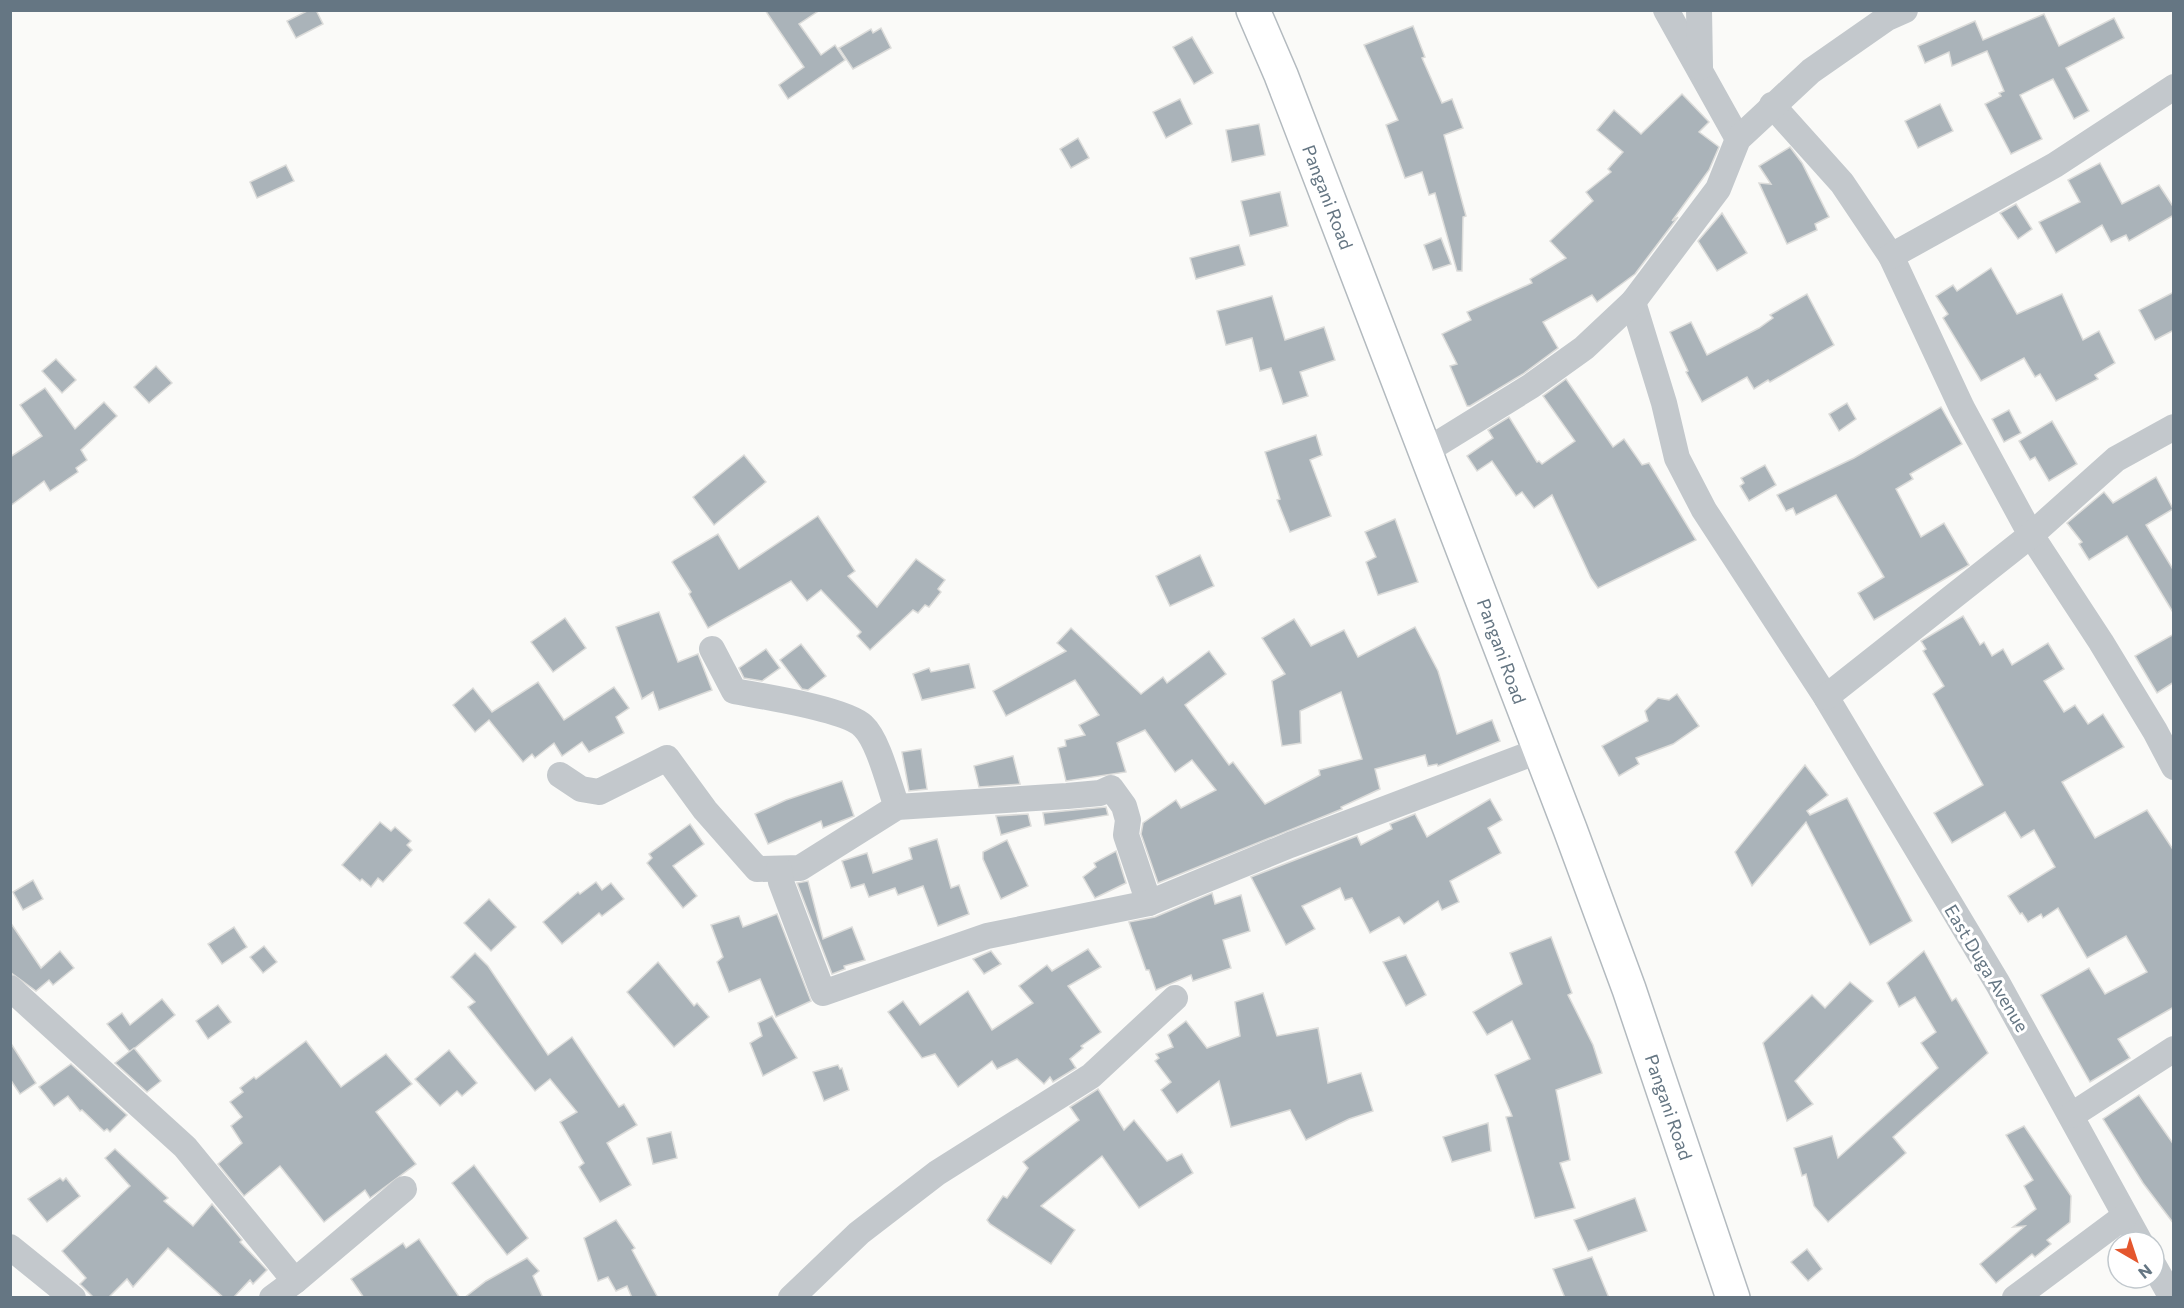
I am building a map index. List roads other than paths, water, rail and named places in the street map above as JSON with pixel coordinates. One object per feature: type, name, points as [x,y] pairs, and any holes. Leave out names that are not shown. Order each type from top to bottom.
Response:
[{"type":"main road","name":"Pangani Road","points":[[1253,10],[1281,75],[1508,663],[1538,751],[1570,829],[1629,989],[1733,1298]]},
{"type":"street","points":[[1665,10],[1700,70],[1725,120],[1738,139]]},
{"type":"street","points":[[1699,10],[1700,70]]},
{"type":"street","points":[[1426,451],[1531,386],[1584,348],[1633,302],[1718,189],[1738,139],[1810,70],[1887,18],[1905,10]]},
{"type":"street","points":[[1891,256],[2055,165],[2174,87]]},
{"type":"street","points":[[1772,105],[1842,183],[1891,256],[1962,408],[2031,535],[2164,725],[2174,767]]},
{"type":"street","name":"East Duga Avenue","points":[[1633,302],[1664,403],[1677,458],[1704,510],[1826,697],[1998,984],[2134,1230]]},
{"type":"street","points":[[1826,697],[2031,535],[2116,459],[2174,427]]},
{"type":"street","points":[[712,649],[734,691],[834,713],[863,725],[874,744],[897,807]]},
{"type":"street","points":[[779,869],[781,882],[823,993],[987,936],[1149,903],[1290,845],[1538,751]]},
{"type":"street","points":[[560,775],[581,789],[599,792],[668,758],[739,851],[757,869],[800,868],[897,807],[1067,796],[1100,793],[1111,788],[1125,806],[1128,820],[1126,835],[1149,903]]},
{"type":"street","points":[[10,988],[185,1147],[295,1281]]},
{"type":"street","points":[[792,1298],[859,1233],[937,1173],[1090,1076],[1175,998]]},
{"type":"street","points":[[2072,1115],[2174,1049]]},
{"type":"street","points":[[272,1298],[404,1189]]},
{"type":"street","points":[[2015,1298],[2126,1216]]},
{"type":"street","points":[[10,1247],[73,1298]]}]
